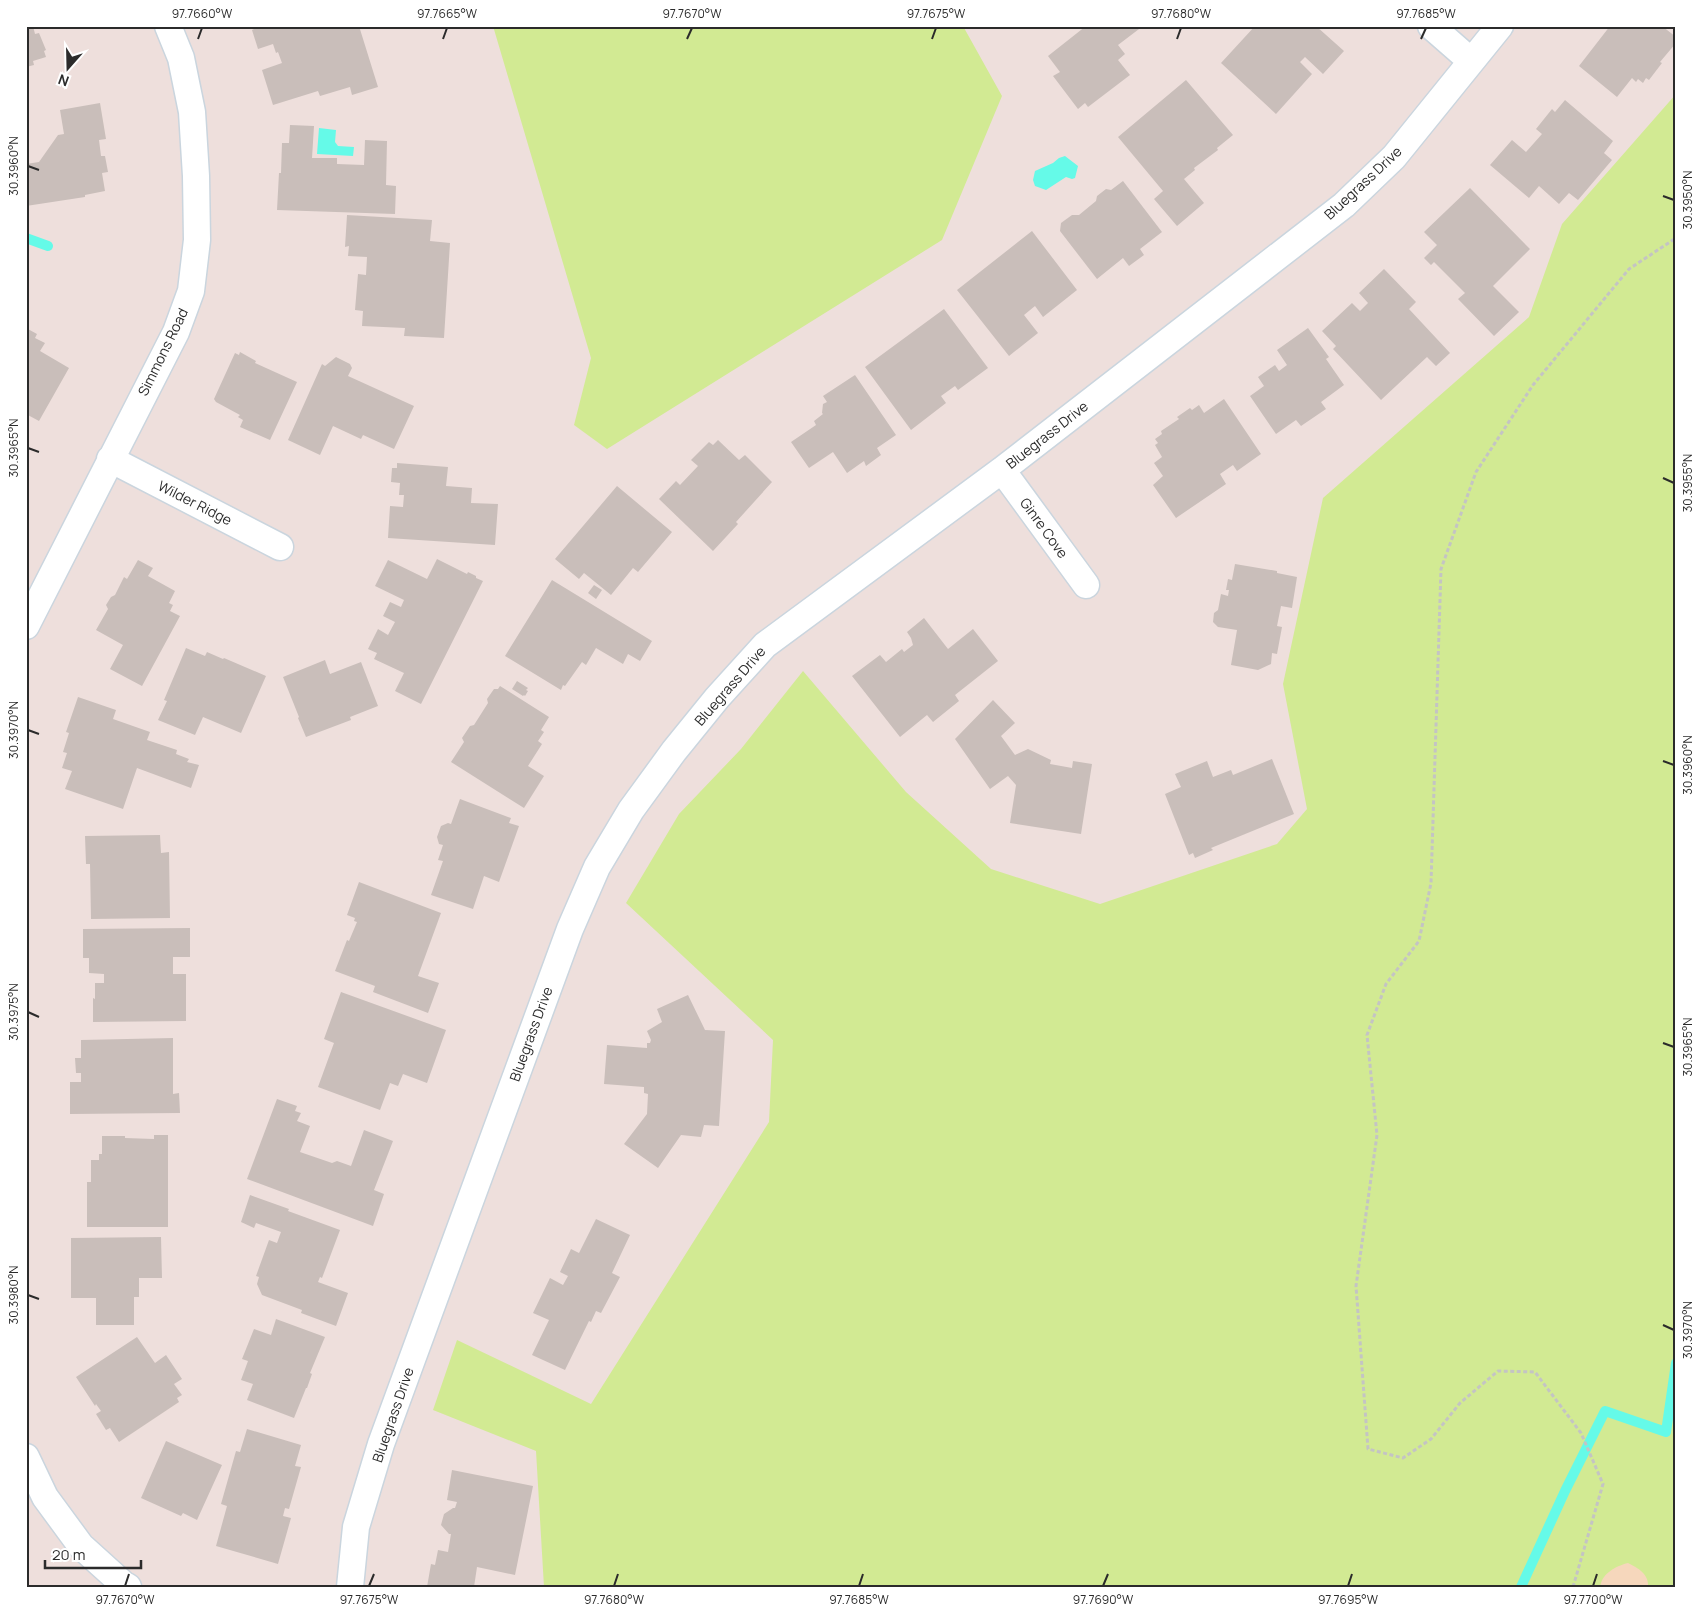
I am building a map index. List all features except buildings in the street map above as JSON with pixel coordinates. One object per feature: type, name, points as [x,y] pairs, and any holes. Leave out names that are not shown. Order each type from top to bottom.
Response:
[{"type":"street","name":"Simmons Road","points":[[26,626],[176,332],[191,291],[197,240],[192,112],[181,58],[168,26]]},
{"type":"street","points":[[1431,26],[1472,60]]},
{"type":"street","name":"Bluegrass Drive","points":[[350,1587],[356,1527],[381,1444],[570,929],[598,867],[631,810],[674,751],[717,698],[765,645],[1002,470],[1344,205],[1394,157],[1500,26]]},
{"type":"street","name":"Wilder Ridge","points":[[110,459],[280,547]]},
{"type":"street","name":"Ginre Cove","points":[[1002,470],[1086,585]]},
{"type":"street","points":[[26,1458],[45,1497],[81,1546],[128,1587]]},
{"type":"path","points":[[1573,1587],[1603,1484],[1582,1436],[1535,1372],[1498,1371],[1460,1404],[1431,1438],[1403,1458],[1368,1449],[1356,1286],[1377,1135],[1367,1035],[1386,984],[1419,941],[1431,883],[1441,569],[1476,472],[1533,385],[1629,269],[1676,238]]},
{"type":"green space","points":[[493,26],[963,26],[1002,96],[942,240],[607,449],[574,425],[591,358]]},
{"type":"green space","points":[[1676,94],[1676,1587],[544,1587],[536,1451],[433,1410],[457,1340],[591,1404],[769,1122],[773,1040],[626,903],[679,814],[741,749],[803,671],[906,792],[991,869],[1100,904],[1277,844],[1307,809],[1283,684],[1323,498],[1529,317],[1562,224]]},
{"type":"sand","points":[[1628,1563],[1645,1575],[1648,1587],[1600,1587],[1601,1582],[1610,1571]]},
{"type":"water","points":[[319,128],[336,130],[335,142],[338,146],[354,147],[353,156],[317,154]]},
{"type":"water","points":[[1065,156],[1078,166],[1075,178],[1066,177],[1046,190],[1035,186],[1033,180],[1035,171]]},
{"type":"waterway","points":[[26,238],[48,246]]},
{"type":"waterway","points":[[1521,1587],[1565,1491],[1605,1411],[1666,1432],[1676,1363]]}]
